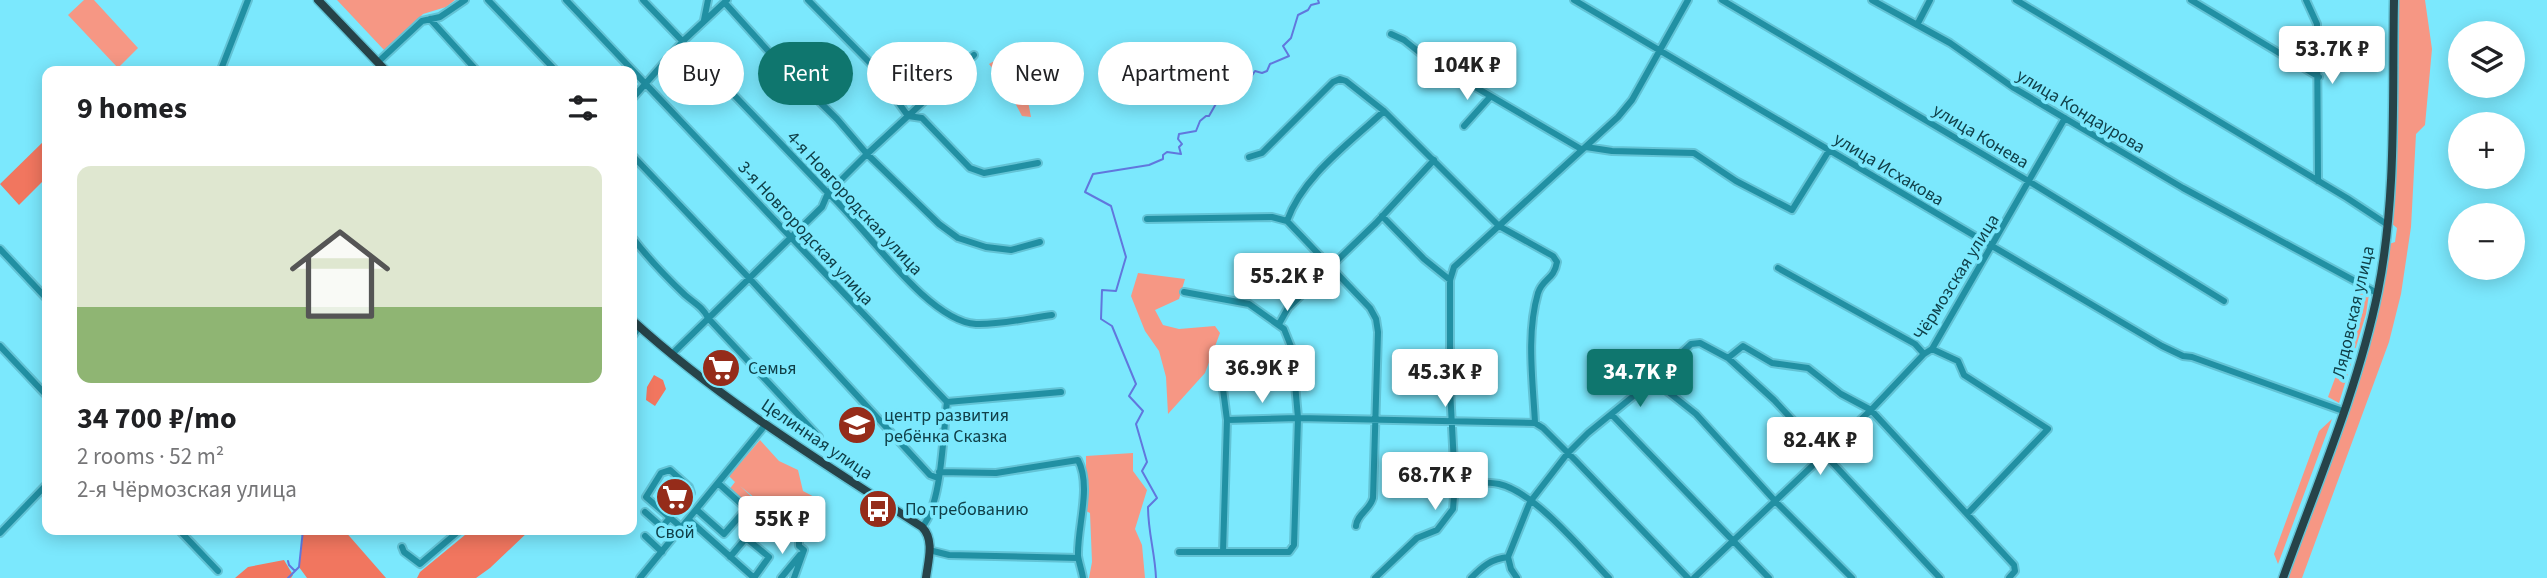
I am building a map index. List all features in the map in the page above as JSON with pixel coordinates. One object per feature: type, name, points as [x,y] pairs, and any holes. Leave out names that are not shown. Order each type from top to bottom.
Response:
[{"type":"main road","points":[[318,0],[381,66]]},
{"type":"main road","name":"Лядовская улица","points":[[2283,578],[2357,371],[2377,293],[2388,225],[2394,0]]},
{"type":"main road","name":"Целинная улица","points":[[639,327],[766,424],[922,527]]},
{"type":"main road","points":[[922,527],[929,537],[926,578]]},
{"type":"street","points":[[222,66],[247,0]]},
{"type":"street","points":[[377,62],[422,20],[440,17],[465,0]]},
{"type":"street","points":[[488,0],[551,66]]},
{"type":"street","name":"3-я Новгородская улица","points":[[566,0],[629,66]]},
{"type":"street","name":"4-я Новгородская улица","points":[[643,0],[846,209],[892,264],[926,298],[959,321],[977,324],[1052,315]]},
{"type":"street","points":[[704,20],[708,0]]},
{"type":"street","points":[[808,0],[871,64],[908,116],[922,118],[970,168],[984,173],[1038,163]]},
{"type":"street","name":"улица Исхакова","points":[[1574,0],[2162,346],[2183,356],[2343,411]]},
{"type":"street","points":[[1376,578],[1417,538],[1437,530],[1453,509],[1455,483],[1450,280],[1454,267],[1618,117],[1632,100],[1688,0]]},
{"type":"street","name":"улица Конева","points":[[1722,0],[2030,182],[2224,301]]},
{"type":"street","name":"улица Кондаурова","points":[[1872,0],[1950,43],[2014,88],[2183,188],[2377,293]]},
{"type":"street","points":[[1917,25],[1930,0]]},
{"type":"street","points":[[2017,0],[2388,225]]},
{"type":"street","points":[[2191,0],[2319,77]]},
{"type":"street","points":[[2306,0],[2317,24],[2318,181]]},
{"type":"street","points":[[637,94],[682,41],[726,1],[770,53],[939,224],[958,238],[986,247],[1011,250],[1040,242]]},
{"type":"street","points":[[430,19],[473,66]]},
{"type":"street","points":[[1391,34],[1405,40],[1429,60],[1490,97],[1584,148],[1694,153],[1736,181],[1792,211],[1830,149]]},
{"type":"street","name":"3-я Новгородская улица","points":[[637,75],[947,402]]},
{"type":"street","points":[[1249,157],[1262,153],[1333,82],[1340,79],[1384,111],[1499,226],[1553,256],[1557,262],[1555,274],[1539,291],[1534,318],[1532,356],[1535,423]]},
{"type":"street","points":[[1464,126],[1490,97]]},
{"type":"street","points":[[672,354],[791,239],[822,207],[828,193],[920,105]]},
{"type":"street","points":[[1287,221],[1291,209],[1307,185],[1384,111]]},
{"type":"street","name":"Чёрмозская улица","points":[[1694,578],[1871,411],[1924,354],[1932,349],[2065,118]]},
{"type":"street","points":[[637,160],[930,475],[996,473],[1078,460],[1082,466],[1083,489],[1078,558],[1083,578]]},
{"type":"street","points":[[1279,324],[1288,308],[1382,216],[1434,160]]},
{"type":"street","points":[[1382,216],[1424,259],[1450,280]]},
{"type":"street","points":[[1147,219],[1272,217],[1287,221],[1370,308],[1376,319],[1378,332],[1373,498],[1369,509],[1357,520],[1356,526]]},
{"type":"street","points":[[637,244],[687,297],[704,310],[708,318],[819,437]]},
{"type":"street","points":[[0,249],[42,294]]},
{"type":"street","points":[[1778,268],[1915,344],[1924,354]]},
{"type":"street","points":[[1179,552],[1289,552],[1294,545],[1298,418],[1292,349],[1284,329],[1249,304],[1184,292]]},
{"type":"street","points":[[1517,578],[1508,557],[1530,502],[1567,454],[1588,433],[1654,380],[1691,344],[1700,343],[1728,358],[1774,400],[1940,578]]},
{"type":"street","points":[[0,346],[42,392]]},
{"type":"street","points":[[1728,358],[1743,346],[1772,363],[1808,368],[1841,394],[1871,411],[2014,565],[2015,571],[2009,578]]},
{"type":"street","points":[[1932,349],[1958,361],[1964,375],[2048,429],[1968,513]]},
{"type":"street","points":[[1654,380],[1696,414],[1776,502],[1852,578]]},
{"type":"street","points":[[1215,382],[1223,389],[1227,420],[1223,552]]},
{"type":"street","points":[[922,527],[931,516],[939,475],[947,402],[1061,392]]},
{"type":"street","points":[[1612,415],[1769,578]]},
{"type":"street","points":[[1227,420],[1298,418],[1535,423],[1543,428],[1688,578]]},
{"type":"street","points":[[640,578],[766,424]]},
{"type":"street","points":[[645,512],[662,527],[671,518],[691,493],[670,470],[661,473],[646,497],[671,518],[682,528]]},
{"type":"street","points":[[1455,483],[1497,483],[1514,489],[1540,508],[1609,578]]},
{"type":"street","points":[[719,484],[759,520]]},
{"type":"street","points":[[0,533],[42,489]]},
{"type":"street","points":[[697,510],[724,534],[746,509]]},
{"type":"street","points":[[730,556],[770,509],[799,535],[799,546],[804,550]]},
{"type":"street","points":[[689,520],[753,578],[769,557],[746,538]]},
{"type":"street","points":[[184,535],[218,571]]},
{"type":"street","points":[[402,547],[404,552],[420,564],[454,535]]},
{"type":"street","points":[[645,536],[662,552]]},
{"type":"street","points":[[781,578],[804,550]]},
{"type":"street","points":[[794,578],[804,550]]},
{"type":"street","points":[[929,550],[949,555],[1078,558]]},
{"type":"street","points":[[1471,578],[1495,558],[1508,557]]},
{"type":"shaded area","points":[[84,0],[94,0],[138,48],[120,66],[116,66],[68,15]]},
{"type":"shaded area","points":[[337,0],[455,0],[446,7],[423,14],[385,51]]},
{"type":"shaded area","points":[[2397,0],[2425,0],[2432,49],[2425,125],[2416,134],[2411,227],[2401,294],[2389,342],[2302,578],[2288,578],[2359,376],[2375,321],[2389,244],[2395,242],[2397,228],[2391,223]]},
{"type":"shaded area","points":[[1016,105],[1029,105],[1031,117],[1022,116]]},
{"type":"shaded area","points":[[42,143],[42,182],[19,205],[0,184]]},
{"type":"shaded area","points":[[1138,273],[1185,279],[1179,299],[1155,310],[1163,325],[1179,329],[1215,326],[1220,333],[1205,373],[1168,414],[1166,377],[1159,351],[1145,331],[1131,296]]},
{"type":"shaded area","points":[[2358,291],[2369,294],[2366,314],[2339,403],[2328,397],[2353,330]]},
{"type":"shaded area","points":[[654,375],[663,380],[666,389],[655,406],[646,400],[647,387]]},
{"type":"shaded area","points":[[2332,419],[2278,564],[2274,554],[2319,431]]},
{"type":"shaded area","points":[[760,440],[779,461],[798,470],[803,491],[820,500],[813,517],[773,504],[764,506],[767,509],[759,519],[747,508],[755,498],[740,486],[753,498],[746,506],[728,491],[735,482],[729,476]]},
{"type":"shaded area","points":[[1133,453],[1133,471],[1147,490],[1135,529],[1142,545],[1145,578],[1089,578],[1092,562],[1090,513],[1086,511],[1086,456]]},
{"type":"shaded area","points":[[772,505],[812,519],[805,538]]},
{"type":"shaded area","points":[[301,535],[348,535],[386,578],[307,578],[299,567]]},
{"type":"shaded area","points":[[465,535],[525,535],[476,578],[417,578],[420,572]]},
{"type":"shaded area","points":[[284,560],[293,575],[291,578],[235,578],[248,567]]},
{"type":"waterway","points":[[1156,578],[1148,507],[1157,498],[1142,471],[1147,462],[1136,424],[1143,411],[1129,396],[1136,384],[1112,326],[1101,319],[1102,290],[1116,291],[1126,257],[1111,206],[1085,192],[1093,174],[1149,165],[1163,159],[1167,152],[1181,154],[1179,134],[1196,131],[1200,121],[1209,116],[1229,87],[1251,77],[1255,71],[1267,71],[1270,64],[1289,56],[1283,46],[1291,38],[1298,15],[1308,10],[1311,5],[1319,3],[1318,0]]},
{"type":"waterway","points":[[288,578],[299,567],[302,535]]},
{"type":"waterway","points":[[288,561],[295,571]]},
{"type":"place","name":"Семья","points":[[721,368]]},
{"type":"place","name":"центр развития ребёнка Сказка","points":[[857,425]]},
{"type":"place","name":"Свой","points":[[675,497]]},
{"type":"place","name":"По требованию","points":[[878,509]]}]
